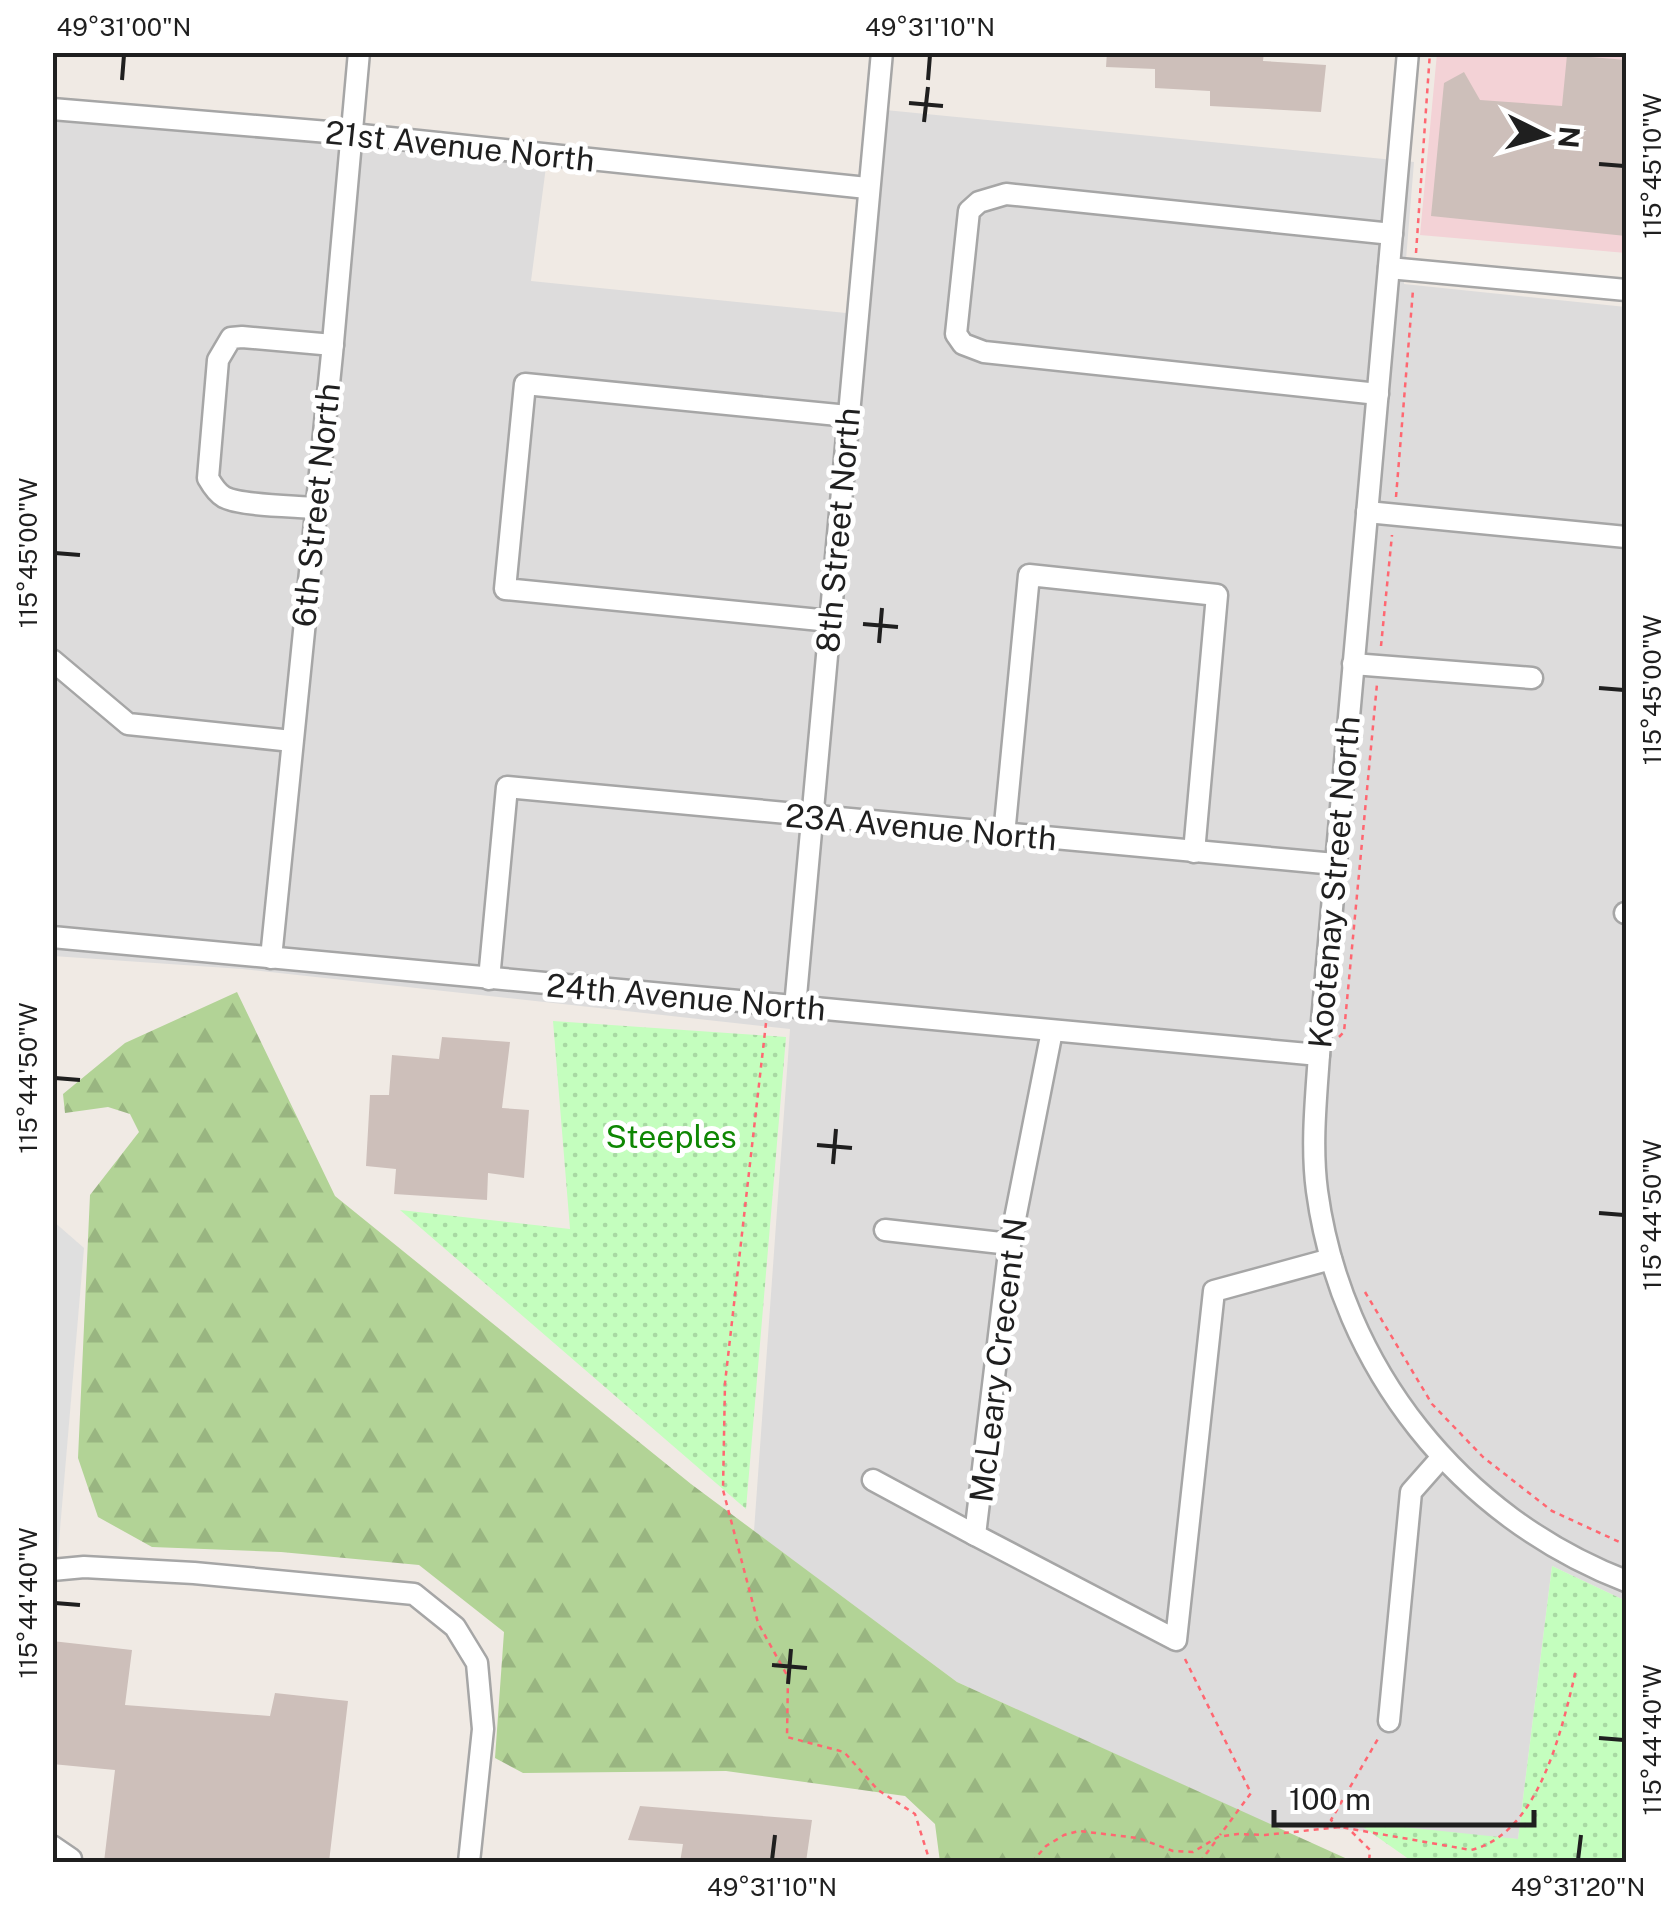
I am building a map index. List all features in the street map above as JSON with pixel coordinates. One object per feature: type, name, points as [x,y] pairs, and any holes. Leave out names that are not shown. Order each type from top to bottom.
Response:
[{"type":"street","name":"6th Street North","points":[[271,958],[359,52]]},
{"type":"street","name":"8th Street North","points":[[795,1007],[882,52]]},
{"type":"street","name":"Kootenay Street North","points":[[1408,52],[1319,1055],[1314,1118],[1317,1190],[1331,1259],[1354,1330],[1399,1404],[1441,1458],[1543,1542],[1626,1581]]},
{"type":"street","name":"21st Avenue North","points":[[52,109],[352,134],[868,188]]},
{"type":"street","points":[[1378,394],[984,352],[963,344],[956,334],[969,211],[992,196],[1006,194],[1392,234]]},
{"type":"street","points":[[1389,268],[1626,290]]},
{"type":"street","points":[[316,508],[224,498],[214,488],[208,478],[218,360],[230,338],[333,345]]},
{"type":"street","points":[[830,621],[505,589],[526,384],[848,416]]},
{"type":"street","points":[[1367,512],[1626,536]]},
{"type":"street","points":[[1004,834],[1028,575],[1217,595],[1194,852]]},
{"type":"street","points":[[52,660],[128,724],[292,741]]},
{"type":"street","points":[[1353,664],[1532,678]]},
{"type":"street","name":"23A Avenue North","points":[[489,979],[507,787],[1335,864]]},
{"type":"street","name":"24th Avenue North","points":[[52,938],[1319,1055]]},
{"type":"street","name":"McLeary Crecent N","points":[[1052,1030],[1010,1244],[976,1535],[1176,1640]]},
{"type":"street","points":[[885,1230],[1010,1244]]},
{"type":"street","points":[[1176,1640],[1214,1291],[1331,1259]]},
{"type":"street","points":[[1388,1720],[1412,1492],[1441,1458]]},
{"type":"street","points":[[874,1480],[976,1535]]},
{"type":"street","points":[[52,1570],[194,1573],[414,1594],[455,1627],[477,1663],[483,1729],[469,1862]]},
{"type":"street","points":[[52,1846],[70,1862]]},
{"type":"path","points":[[1319,1055],[1344,1032],[1394,515],[1430,52]]},
{"type":"path","points":[[768,1004],[725,1383],[723,1490],[758,1623],[788,1677],[787,1738],[844,1752],[878,1790],[915,1814],[930,1862]]},
{"type":"path","points":[[1364,1290],[1432,1404],[1483,1457],[1552,1511],[1626,1544]]},
{"type":"path","points":[[1176,1640],[1251,1794],[1200,1862]]},
{"type":"path","points":[[1032,1862],[1046,1846],[1080,1831],[1138,1838],[1193,1852],[1218,1837],[1340,1828],[1471,1850],[1489,1845],[1510,1829],[1530,1800],[1558,1743],[1576,1670]]},
{"type":"path","points":[[1369,1862],[1370,1850],[1356,1834],[1332,1820],[1388,1720]]},
{"type":"shaded area","points":[[1437,53],[1626,53],[1626,253],[1420,235]]},
{"type":"shaded area","points":[[875,109],[1414,162],[1404,284],[1626,307],[1626,1601],[1552,1566],[1518,1839],[1273,1826],[957,1682],[754,1531],[790,1029],[242,969],[53,956],[52,114],[547,159],[531,281],[856,314]]},
{"type":"shaded area","points":[[53,1221],[84,1248],[58,1553],[53,1556]]},
{"type":"green space","points":[[237,992],[335,1196],[691,1484],[957,1682],[1354,1862],[940,1862],[935,1824],[905,1796],[726,1771],[523,1773],[495,1758],[504,1632],[419,1565],[281,1552],[152,1547],[98,1517],[78,1458],[90,1195],[139,1132],[130,1114],[108,1107],[65,1113],[63,1094],[125,1043]]},
{"type":"green space","name":"Steeples","points":[[553,1021],[786,1037],[746,1509],[400,1210],[570,1229]]},
{"type":"green space","points":[[1552,1566],[1626,1601],[1626,1862],[1413,1862],[1356,1822],[1518,1839]]},
{"type":"building","points":[[1107,52],[1264,52],[1263,61],[1326,65],[1321,112],[1210,106],[1210,91],[1155,88],[1155,69],[1106,67]]},
{"type":"building","points":[[1567,55],[1626,60],[1626,236],[1431,216],[1444,83],[1464,72],[1480,100],[1562,106]]},
{"type":"building","name":"Steeples","points":[[442,1037],[510,1042],[502,1108],[529,1110],[524,1178],[488,1173],[487,1200],[394,1194],[396,1169],[366,1166],[370,1095],[389,1095],[392,1055],[439,1059]]},
{"type":"building","points":[[52,1641],[132,1650],[125,1705],[270,1716],[275,1693],[348,1701],[329,1862],[104,1862],[115,1770],[52,1764]]},
{"type":"building","points":[[640,1806],[812,1820],[806,1862],[680,1862],[683,1844],[628,1840]]}]
